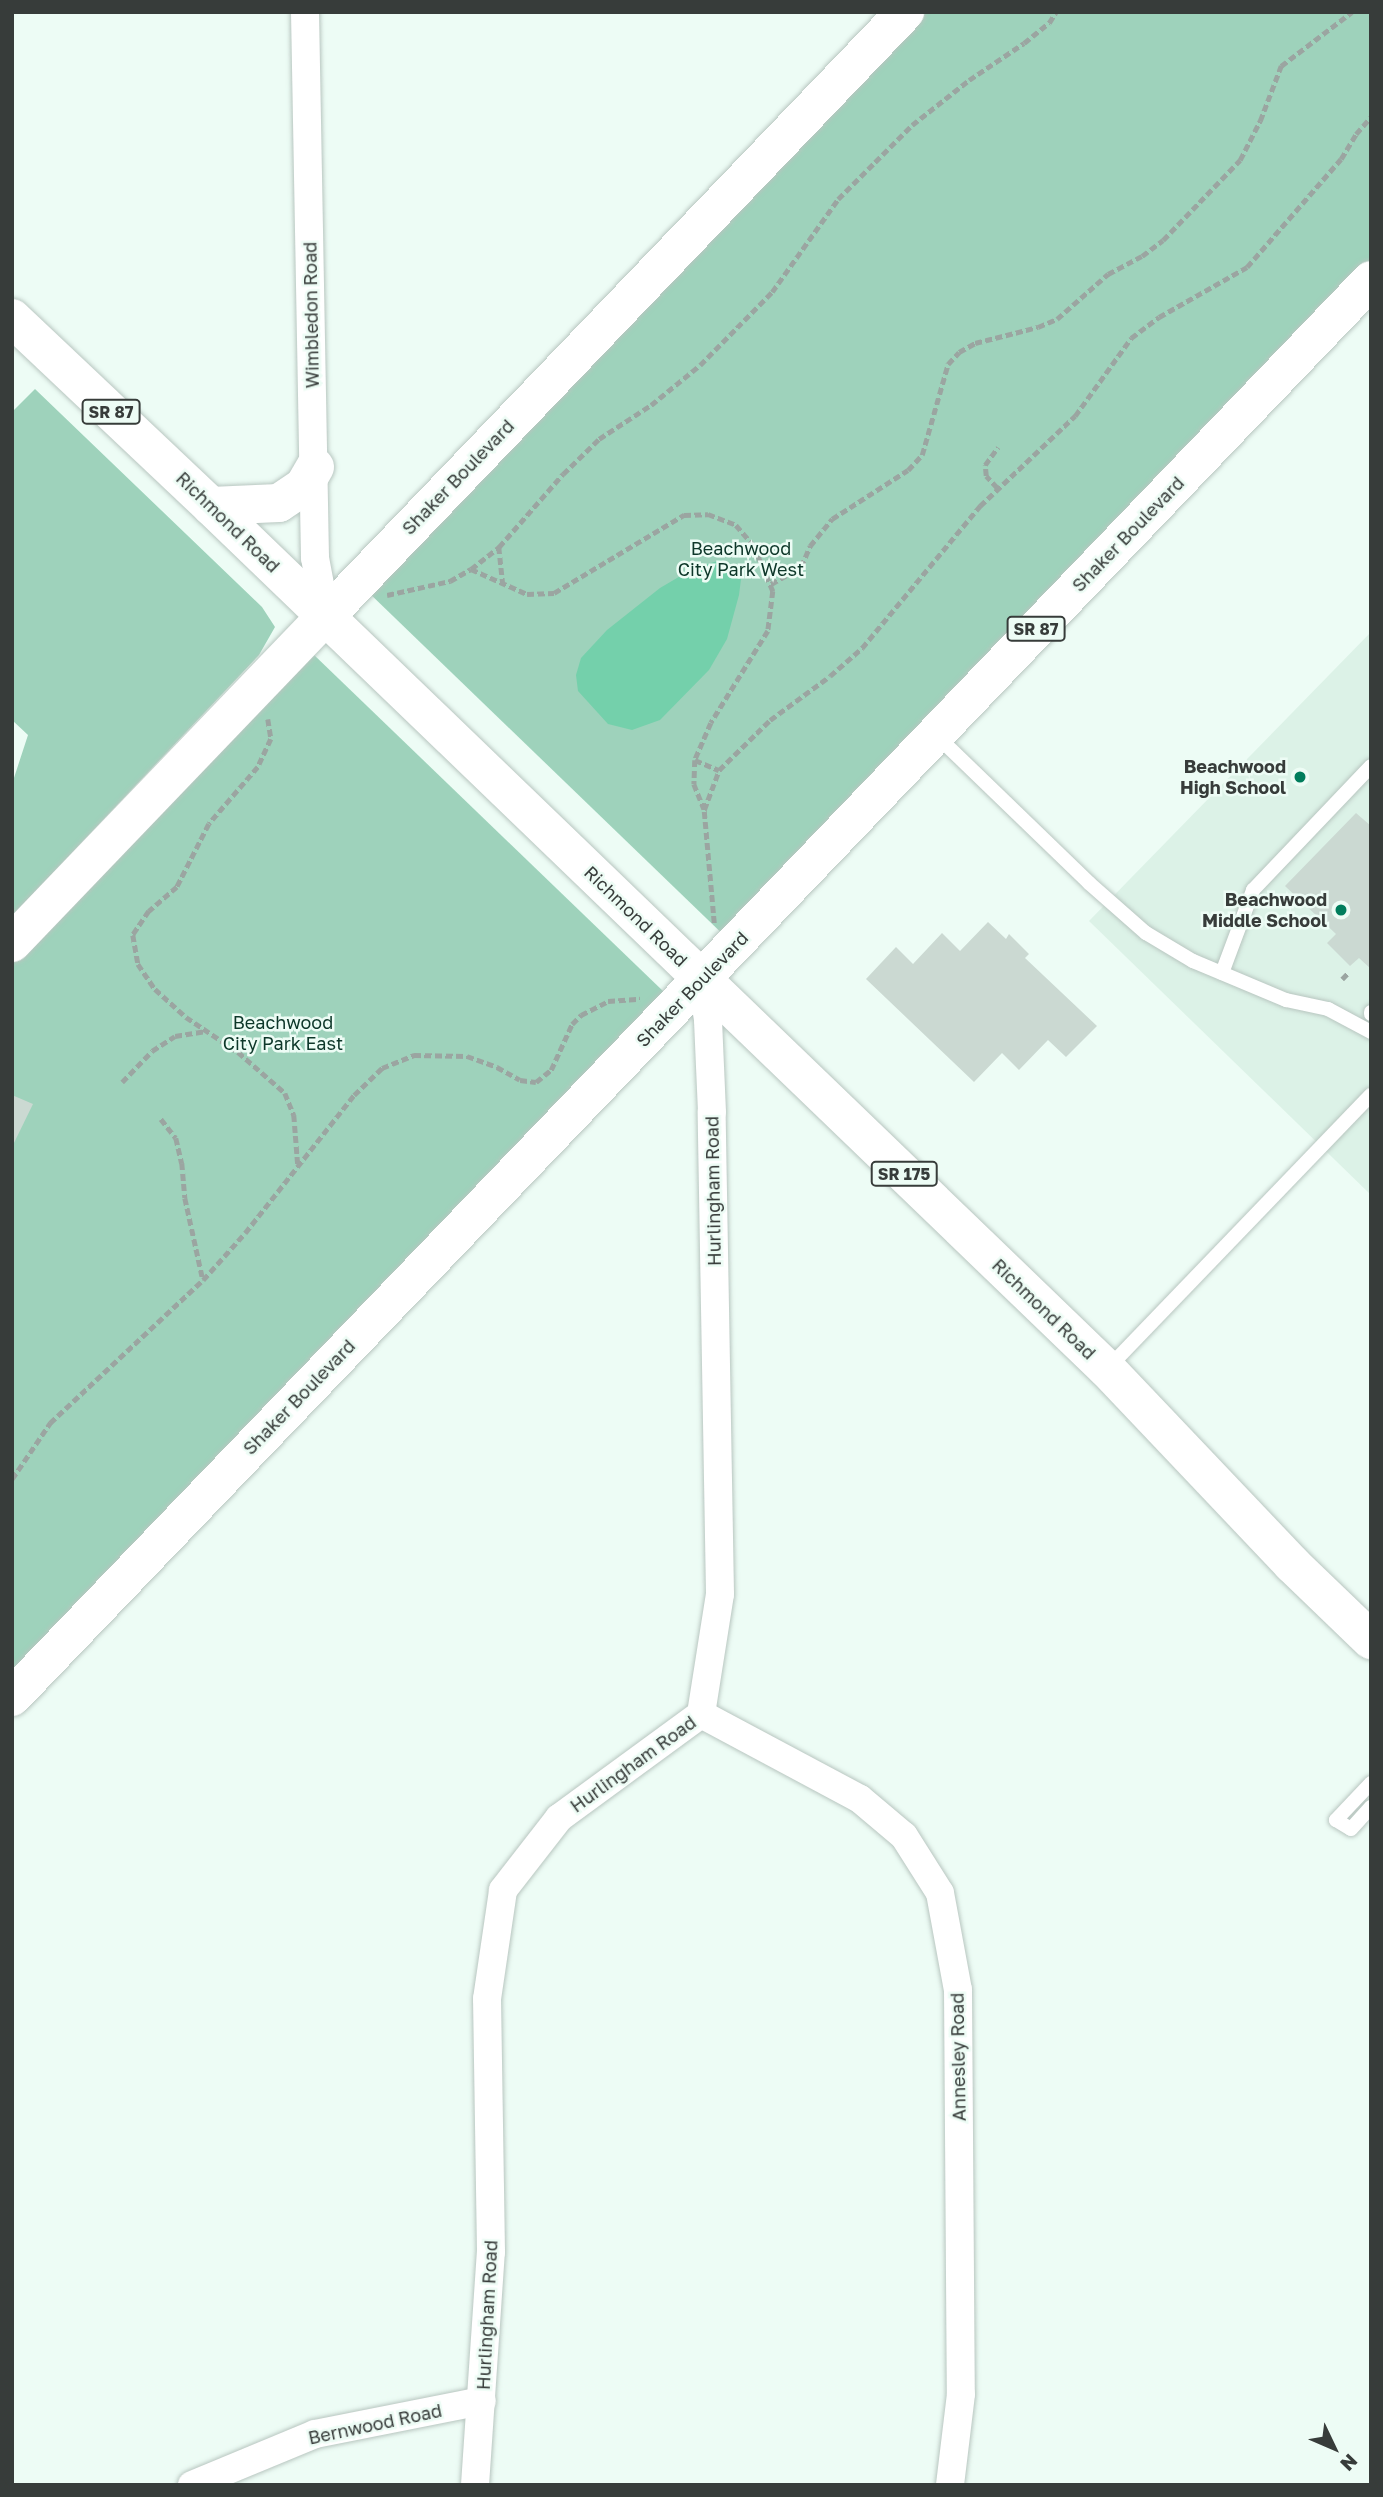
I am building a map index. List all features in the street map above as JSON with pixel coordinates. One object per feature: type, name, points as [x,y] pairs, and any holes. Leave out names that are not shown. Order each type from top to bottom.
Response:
[{"type":"main road","name":"Shaker Boulevard","points":[[12,943],[905,12]]},
{"type":"main road","name":"Shaker Boulevard","points":[[12,1697],[1371,280]]},
{"type":"main road","name":"Richmond Road","points":[[12,318],[326,616],[1107,1369],[1292,1564],[1371,1640]]},
{"type":"main road","points":[[211,506],[279,503],[303,486],[315,467]]},
{"type":"street","name":"Wimbledon Road","points":[[305,12],[315,558],[326,616]]},
{"type":"street","name":"Hurlingham Road","points":[[475,2485],[491,2252],[487,1999],[503,1890],[559,1818],[701,1714],[720,1594],[712,1112],[708,1019],[701,979]]},
{"type":"street","name":"Annesley Road","points":[[701,1714],[860,1799],[904,1836],[940,1893],[958,1990],[961,2394],[950,2485]]},
{"type":"street","name":"Bernwood Road","points":[[192,2485],[314,2434],[482,2401]]},
{"type":"lane","points":[[935,734],[1089,883],[1146,933],[1193,961],[1286,1000],[1328,1009],[1371,1032]]},
{"type":"lane","points":[[1222,973],[1253,890],[1371,766]]},
{"type":"lane","points":[[1107,1369],[1371,1095]]},
{"type":"lane","points":[[1371,1783],[1336,1820],[1351,1829],[1371,1807]]},
{"type":"path","points":[[386,595],[450,580],[471,569],[499,547],[563,474],[599,439],[651,405],[700,365],[772,292],[838,199],[912,125],[968,80],[1024,43],[1049,23],[1056,12]]},
{"type":"path","points":[[771,584],[801,566],[810,546],[832,519],[908,470],[922,455],[948,364],[959,352],[975,343],[1038,327],[1057,318],[1108,274],[1163,240],[1240,160],[1260,121],[1281,66],[1352,12]]},
{"type":"path","points":[[704,810],[719,770],[770,720],[830,676],[862,648],[947,543],[997,488],[1074,416],[1131,338],[1159,317],[1247,267],[1341,159],[1356,134],[1371,117]]},
{"type":"path","points":[[997,488],[986,475],[985,466],[998,447]]},
{"type":"path","points":[[471,569],[527,594],[554,593],[684,515],[708,514],[736,525],[754,546],[773,591],[768,631],[710,723],[695,760],[694,784],[704,810],[715,929]]},
{"type":"path","points":[[499,547],[503,584]]},
{"type":"path","points":[[271,709],[268,721],[271,739],[258,767],[209,824],[177,887],[149,911],[133,935],[138,964],[155,989],[205,1031],[238,1052],[285,1093],[294,1115],[298,1166]]},
{"type":"path","points":[[695,760],[719,770]]},
{"type":"path","points":[[1342,979],[1349,972]]},
{"type":"path","points":[[12,1479],[40,1435],[62,1410],[166,1318],[203,1280],[354,1095],[393,1062],[414,1055],[467,1056],[497,1067],[520,1080],[536,1082],[551,1070],[572,1024],[581,1015],[608,1002],[647,997]]},
{"type":"path","points":[[122,1082],[152,1051],[175,1036],[205,1031]]},
{"type":"path","points":[[161,1119],[176,1138],[182,1163],[185,1198],[203,1280]]},
{"type":"shaded area","points":[[721,560],[735,568],[741,579],[727,639],[709,670],[660,720],[632,730],[608,724],[578,691],[576,675],[581,658],[607,630],[660,588],[694,568]]},
{"type":"shaded area","name":"Beachwood High School","points":[[1371,632],[1371,1195],[1089,921]]},
{"type":"green space","name":"Beachwood City Park West","points":[[905,12],[1371,12],[1371,280],[734,945],[366,590]]},
{"type":"green space","points":[[35,389],[262,607],[275,627],[259,655],[12,916],[12,784],[28,735],[12,720],[12,412]]},
{"type":"green space","name":"Beachwood City Park East","points":[[312,653],[664,992],[12,1678],[12,953]]},
{"type":"building","name":"Beachwood Middle School","points":[[1356,813],[1371,826],[1371,969],[1359,958],[1350,966],[1327,943],[1336,934],[1285,886]]},
{"type":"building","points":[[988,922],[1006,939],[1009,934],[1029,954],[1025,958],[1097,1026],[1066,1057],[1048,1040],[1019,1070],[1002,1053],[974,1082],[866,979],[896,947],[913,964],[942,933],[960,951]]},
{"type":"building","points":[[12,1095],[33,1104],[12,1147]]},
{"type":"place","name":"Beachwood High School","points":[[1300,777]]},
{"type":"place","name":"Beachwood Middle School","points":[[1341,910]]}]
